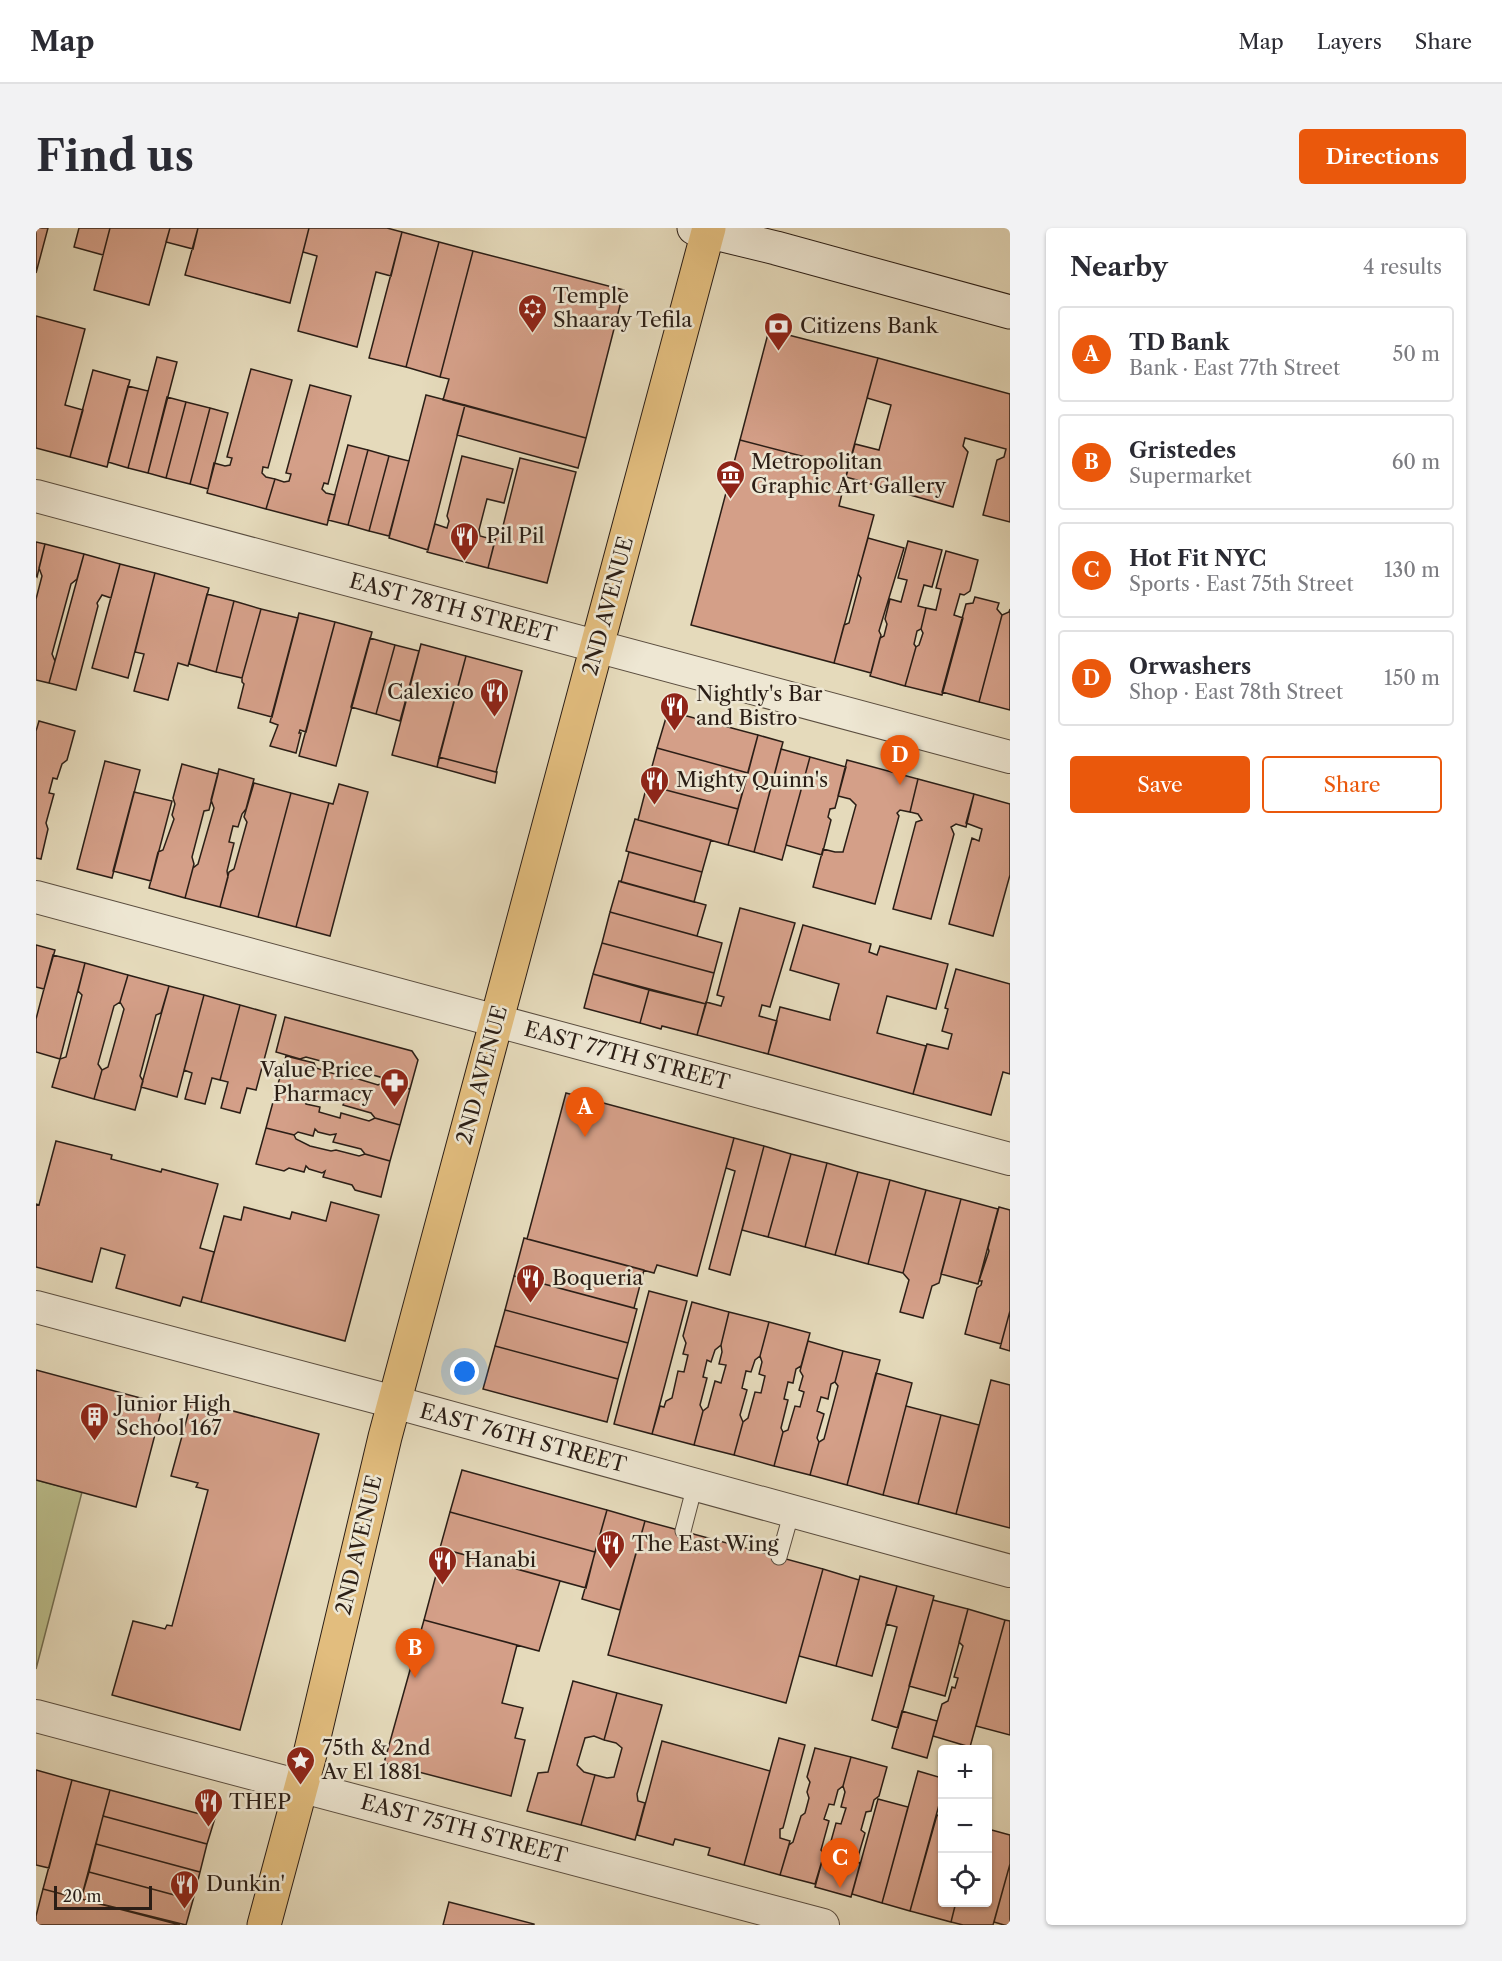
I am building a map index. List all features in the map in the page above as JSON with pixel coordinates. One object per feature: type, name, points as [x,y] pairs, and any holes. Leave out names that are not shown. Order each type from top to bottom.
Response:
[{"type":"main road","points":[[704,229],[1010,312]]},
{"type":"main road","name":"2ND AVENUE","points":[[264,1925],[301,1786],[394,1402],[597,646],[704,229]]},
{"type":"street","name":"EAST 78TH STREET","points":[[36,496],[1010,757]]},
{"type":"street","name":"EAST 77TH STREET","points":[[36,897],[1010,1159]]},
{"type":"street","name":"EAST 76TH STREET","points":[[36,1307],[394,1402],[1010,1571]]},
{"type":"street","name":"EAST 75TH STREET","points":[[36,1716],[823,1925]]},
{"type":"lane","points":[[684,1531],[695,1485]]},
{"type":"lane","points":[[779,1557],[792,1511]]},
{"type":"green space","points":[[36,1480],[82,1492],[36,1669]]},
{"type":"building","points":[[36,228],[48,228],[36,273]]},
{"type":"building","points":[[79,228],[110,228],[103,255],[74,247]]},
{"type":"building","points":[[110,228],[170,228],[149,305],[94,290]]},
{"type":"building","points":[[170,228],[198,228],[193,249],[166,242]]},
{"type":"building","points":[[198,228],[309,228],[290,303],[185,275]]},
{"type":"building","points":[[309,228],[387,228],[402,232],[391,276],[376,272],[357,347],[298,331],[317,256],[303,252]]},
{"type":"building","points":[[402,232],[439,242],[406,367],[369,358]]},
{"type":"building","points":[[439,242],[473,251],[440,377],[406,367]]},
{"type":"building","name":"Temple Shaaray Tefila","points":[[473,251],[624,290],[586,438],[443,400],[449,379],[440,377]]},
{"type":"building","points":[[36,316],[85,329],[65,405],[83,410],[70,457],[36,448]]},
{"type":"building","points":[[769,330],[878,358],[848,468],[740,440]]},
{"type":"building","points":[[157,357],[177,362],[148,473],[128,468]]},
{"type":"building","points":[[878,358],[1010,394],[1010,522],[983,515],[997,460],[1004,457],[1006,449],[965,438],[963,446],[968,452],[953,507],[846,477],[855,444],[879,450],[891,405],[867,398]]},
{"type":"building","points":[[251,369],[292,380],[268,468],[263,467],[262,473],[266,477],[275,479],[266,509],[207,493],[214,463],[230,465],[232,458],[227,457]]},
{"type":"building","points":[[93,370],[130,380],[107,467],[70,457]]},
{"type":"building","points":[[310,385],[351,396],[328,484],[324,483],[322,489],[326,493],[335,495],[327,525],[266,509],[275,479],[289,481],[291,474],[286,473]]},
{"type":"building","points":[[128,386],[148,391],[128,468],[108,462]]},
{"type":"building","points":[[426,395],[465,405],[428,550],[389,538]]},
{"type":"building","points":[[167,397],[186,402],[166,478],[148,473]]},
{"type":"building","points":[[186,402],[210,408],[190,484],[166,478]]},
{"type":"building","points":[[465,405],[586,438],[578,468],[457,435]]},
{"type":"building","points":[[210,408],[228,413],[208,489],[190,484]]},
{"type":"building","points":[[740,440],[848,468],[839,506],[874,515],[834,663],[691,625]]},
{"type":"building","points":[[348,445],[368,450],[348,525],[328,520]]},
{"type":"building","points":[[368,450],[389,456],[369,531],[348,525]]},
{"type":"building","points":[[389,456],[409,461],[389,536],[369,531]]},
{"type":"building","points":[[462,456],[513,469],[504,503],[487,499],[479,530],[480,536],[495,540],[488,568],[427,552],[435,524],[447,528],[449,521],[447,516]]},
{"type":"building","points":[[520,458],[576,472],[547,583],[488,568],[496,537],[501,534]]},
{"type":"building","points":[[868,538],[904,548],[879,631],[881,635],[871,673],[834,663],[844,625],[849,623],[861,578],[858,574]]},
{"type":"building","points":[[908,541],[942,550],[932,587],[924,585],[918,606],[926,608],[921,629],[917,631],[914,644],[916,647],[905,686],[870,676],[880,638],[884,636],[890,599],[901,602],[907,580],[898,578]]},
{"type":"building","points":[[36,542],[45,544],[37,577],[36,576]]},
{"type":"building","points":[[45,544],[84,554],[77,579],[71,584],[52,654],[55,661],[49,683],[36,680],[36,599],[42,576],[39,568]]},
{"type":"building","points":[[946,551],[978,560],[970,591],[964,595],[960,594],[954,615],[963,618],[942,695],[905,686],[916,647],[923,633],[921,629],[926,608],[936,610],[941,589],[936,588]]},
{"type":"building","points":[[84,554],[120,564],[111,598],[102,595],[97,603],[76,690],[49,683]]},
{"type":"building","points":[[120,564],[155,573],[128,678],[92,668]]},
{"type":"building","points":[[155,573],[209,588],[188,666],[178,663],[168,700],[134,691],[144,654],[135,652]]},
{"type":"building","points":[[207,594],[234,601],[216,672],[189,664]]},
{"type":"building","points":[[975,597],[999,603],[997,609],[1002,615],[979,702],[942,692],[966,604],[973,603]]},
{"type":"building","points":[[234,601],[261,609],[242,678],[216,672]]},
{"type":"building","points":[[261,609],[298,618],[272,717],[238,708],[244,684],[242,678]]},
{"type":"building","points":[[1010,609],[1010,710],[979,702],[1002,615]]},
{"type":"building","points":[[299,613],[335,622],[306,732],[300,730],[296,753],[270,746],[278,725],[270,722]]},
{"type":"building","points":[[335,622],[372,632],[336,766],[299,756]]},
{"type":"building","points":[[370,638],[395,645],[376,714],[351,707]]},
{"type":"building","points":[[421,644],[466,656],[437,767],[392,755]]},
{"type":"building","points":[[395,645],[419,651],[400,721],[376,714]]},
{"type":"building","points":[[466,656],[522,671],[496,772],[439,757]]},
{"type":"building","points":[[668,711],[758,735],[748,773],[657,748]]},
{"type":"building","points":[[39,721],[75,731],[67,760],[62,764],[57,779],[53,778],[49,793],[54,794],[46,823],[48,829],[41,859],[36,858],[36,731]]},
{"type":"building","points":[[758,735],[783,742],[754,852],[728,845]]},
{"type":"building","points":[[657,748],[748,773],[738,809],[647,785]]},
{"type":"building","points":[[781,749],[810,757],[782,860],[754,852]]},
{"type":"building","points":[[439,757],[497,772],[495,783],[437,767]]},
{"type":"building","points":[[810,757],[846,767],[835,808],[830,809],[828,817],[831,820],[822,855],[786,845]]},
{"type":"building","points":[[847,760],[918,779],[910,812],[900,810],[897,813],[899,816],[875,904],[813,887],[823,849],[843,852],[856,805],[850,799],[838,796]]},
{"type":"building","points":[[105,761],[140,770],[112,878],[77,869]]},
{"type":"building","points":[[182,764],[218,774],[209,810],[204,811],[192,857],[194,864],[185,898],[149,888],[158,852],[163,850],[174,819],[172,815],[175,804],[173,798]]},
{"type":"building","points":[[219,769],[254,779],[246,809],[238,827],[233,826],[229,842],[234,843],[220,907],[185,898],[193,868],[198,864],[214,808],[211,800]]},
{"type":"building","points":[[918,779],[974,794],[966,827],[956,824],[951,827],[954,834],[931,919],[893,909],[916,822],[922,820],[918,814],[910,812]]},
{"type":"building","points":[[254,783],[291,793],[258,917],[220,907],[229,872],[234,869],[247,822],[244,817]]},
{"type":"building","points":[[339,784],[368,792],[330,936],[296,927],[329,803],[333,804]]},
{"type":"building","points":[[647,785],[738,809],[728,845],[638,820]]},
{"type":"building","points":[[134,792],[172,801],[151,881],[113,871]]},
{"type":"building","points":[[291,793],[329,803],[296,927],[258,917]]},
{"type":"building","points":[[974,794],[1010,804],[1010,875],[993,936],[949,924],[972,838],[979,841],[982,829],[966,823]]},
{"type":"building","points":[[635,819],[711,840],[702,872],[626,851]]},
{"type":"building","points":[[629,852],[702,872],[694,902],[621,882]]},
{"type":"building","points":[[619,881],[706,905],[697,936],[610,912]]},
{"type":"building","points":[[740,908],[795,923],[770,1007],[762,1005],[759,1016],[777,1021],[768,1054],[697,1035],[706,1002],[721,1006],[724,997],[717,995]]},
{"type":"building","points":[[610,912],[722,943],[714,973],[602,943]]},
{"type":"building","points":[[803,925],[871,944],[869,952],[877,955],[880,946],[948,964],[936,1009],[887,996],[877,1033],[926,1046],[913,1094],[768,1054],[780,1007],[830,1020],[839,984],[790,970]]},
{"type":"building","points":[[602,943],[714,973],[706,1004],[593,974]]},
{"type":"building","points":[[36,945],[55,950],[44,989],[36,987]]},
{"type":"building","points":[[53,955],[85,963],[60,1059],[36,1052],[36,1019]]},
{"type":"building","points":[[85,963],[128,975],[120,1002],[114,1006],[98,1064],[102,1070],[94,1099],[52,1087],[60,1059],[66,1057],[82,995],[78,991]]},
{"type":"building","points":[[956,969],[1010,984],[1010,1074],[1003,1072],[991,1115],[913,1094],[927,1044],[948,1049],[952,1034],[942,1031],[948,1009],[945,1008]]},
{"type":"building","points":[[593,974],[649,990],[640,1023],[584,1008]]},
{"type":"building","points":[[128,975],[169,986],[161,1013],[156,1015],[140,1076],[143,1081],[135,1110],[94,1099],[102,1070],[108,1067],[124,1009],[120,1002]]},
{"type":"building","points":[[169,986],[204,995],[177,1097],[141,1087]]},
{"type":"building","points":[[649,990],[706,1004],[697,1035],[640,1023]]},
{"type":"building","points":[[204,995],[240,1005],[220,1080],[212,1078],[205,1104],[185,1099],[192,1073],[184,1070]]},
{"type":"building","points":[[240,1005],[276,1015],[256,1090],[247,1088],[240,1113],[221,1108],[228,1082],[220,1080]]},
{"type":"building","points":[[285,1017],[412,1051],[418,1060],[410,1089],[384,1082],[380,1077],[306,1057],[300,1059],[276,1052]]},
{"type":"building","points":[[286,1056],[314,1063],[316,1068],[350,1079],[355,1078],[378,1085],[384,1082],[410,1089],[400,1125],[343,1105],[345,1100],[324,1094],[322,1100],[308,1096],[304,1099],[276,1091]]},
{"type":"building","points":[[276,1091],[304,1099],[306,1104],[320,1107],[319,1112],[340,1118],[341,1113],[369,1121],[375,1118],[400,1125],[390,1161],[365,1154],[361,1149],[333,1142],[336,1134],[330,1135],[315,1129],[313,1136],[298,1132],[294,1135],[266,1128]]},
{"type":"building","points":[[566,1093],[734,1138],[697,1276],[657,1265],[654,1273],[527,1239]]},
{"type":"building","points":[[266,1128],[294,1135],[296,1139],[310,1146],[359,1156],[365,1154],[390,1161],[381,1197],[355,1190],[352,1185],[323,1177],[325,1171],[322,1173],[306,1166],[304,1172],[289,1168],[284,1171],[256,1164]]},
{"type":"building","points":[[734,1138],[764,1146],[730,1275],[709,1269],[735,1171],[726,1168]]},
{"type":"building","points":[[56,1141],[112,1155],[111,1159],[161,1172],[162,1169],[218,1184],[200,1248],[214,1252],[201,1302],[183,1297],[180,1306],[116,1288],[125,1255],[101,1248],[92,1282],[36,1267],[36,1204],[39,1205]]},
{"type":"building","points":[[764,1146],[791,1154],[768,1237],[742,1230]]},
{"type":"building","points":[[791,1154],[827,1163],[805,1247],[768,1237]]},
{"type":"building","points":[[827,1163],[858,1172],[835,1255],[805,1247]]},
{"type":"building","points":[[858,1172],[890,1180],[868,1264],[835,1255]]},
{"type":"building","points":[[890,1180],[926,1190],[903,1273],[868,1264]]},
{"type":"building","points":[[926,1190],[961,1199],[939,1283],[932,1286],[923,1318],[900,1312],[909,1280],[903,1273]]},
{"type":"building","points":[[961,1199],[998,1209],[978,1284],[941,1274]]},
{"type":"building","points":[[331,1202],[379,1215],[345,1341],[201,1302],[224,1216],[241,1220],[244,1207],[290,1219],[292,1212],[326,1221]]},
{"type":"building","points":[[999,1207],[1010,1210],[1010,1311],[1001,1344],[965,1334],[977,1288],[981,1285],[982,1281],[979,1281],[989,1251]]},
{"type":"building","points":[[524,1238],[644,1270],[634,1308],[514,1276]]},
{"type":"building","points":[[514,1276],[637,1309],[628,1343],[505,1310]]},
{"type":"building","points":[[649,1291],[687,1301],[652,1434],[614,1424]]},
{"type":"building","points":[[692,1302],[729,1312],[721,1345],[715,1350],[711,1362],[707,1360],[703,1377],[707,1378],[700,1405],[703,1411],[694,1445],[652,1434],[660,1406],[664,1407],[666,1401],[672,1398],[678,1371],[684,1372],[688,1355],[683,1354],[686,1343],[683,1336]]},
{"type":"building","points":[[505,1310],[628,1343],[618,1379],[495,1346]]},
{"type":"building","points":[[1010,1311],[1010,1351],[1000,1348]]},
{"type":"building","points":[[729,1312],[769,1322],[760,1356],[755,1360],[751,1372],[746,1371],[742,1388],[747,1390],[740,1415],[743,1422],[734,1455],[694,1445],[703,1411],[708,1407],[715,1381],[721,1383],[726,1365],[719,1364]]},
{"type":"building","points":[[769,1322],[810,1333],[801,1366],[796,1369],[793,1383],[788,1382],[784,1399],[788,1400],[781,1428],[783,1432],[774,1466],[734,1455],[743,1422],[748,1418],[755,1392],[761,1393],[765,1376],[759,1374],[762,1362],[760,1356]]},
{"type":"building","points":[[808,1341],[843,1351],[828,1399],[821,1397],[817,1411],[824,1414],[810,1475],[774,1466],[783,1432],[788,1430],[795,1406],[800,1407],[804,1392],[799,1390],[803,1376],[800,1371]]},
{"type":"building","points":[[495,1346],[618,1379],[607,1422],[483,1389]]},
{"type":"building","points":[[843,1351],[880,1360],[847,1485],[810,1475],[819,1442],[824,1439],[838,1386],[835,1382]]},
{"type":"building","name":"Junior High School 167","points":[[36,1370],[163,1404],[136,1507],[36,1480]]},
{"type":"building","points":[[876,1373],[912,1383],[883,1495],[847,1485]]},
{"type":"building","points":[[991,1380],[1010,1385],[1010,1528],[956,1514]]},
{"type":"building","points":[[192,1400],[319,1434],[240,1730],[112,1695],[133,1621],[165,1629],[167,1625],[172,1626],[208,1490],[196,1487],[198,1483],[171,1476]]},
{"type":"building","points":[[906,1406],[941,1415],[918,1504],[883,1495]]},
{"type":"building","points":[[941,1415],[979,1425],[956,1514],[918,1504]]},
{"type":"building","points":[[462,1470],[607,1510],[595,1552],[450,1512]]},
{"type":"building","name":"The East Wing","points":[[607,1510],[645,1521],[620,1610],[582,1599]]},
{"type":"building","points":[[450,1512],[595,1552],[586,1588],[440,1548]]},
{"type":"building","points":[[645,1521],[823,1569],[786,1703],[608,1655]]},
{"type":"building","points":[[443,1549],[560,1581],[539,1651],[424,1620]]},
{"type":"building","points":[[823,1569],[859,1580],[836,1666],[799,1656]]},
{"type":"building","points":[[860,1576],[897,1586],[872,1676],[836,1666]]},
{"type":"building","points":[[897,1586],[934,1596],[898,1728],[872,1720],[897,1627],[886,1624]]},
{"type":"building","points":[[933,1600],[968,1609],[945,1696],[909,1686]]},
{"type":"building","points":[[968,1609],[1005,1620],[971,1745],[933,1736],[942,1704],[948,1701],[952,1687],[955,1688],[958,1678],[954,1677],[963,1646],[959,1642]]},
{"type":"building","points":[[424,1620],[517,1645],[502,1703],[523,1708],[515,1738],[525,1740],[511,1796],[384,1763]]},
{"type":"building","points":[[1005,1620],[1010,1621],[1010,1735],[976,1726]]},
{"type":"building","points":[[573,1681],[617,1693],[604,1740],[594,1736],[585,1738],[577,1765],[584,1772],[595,1775],[581,1825],[527,1811],[538,1773],[548,1772]]},
{"type":"building","points":[[617,1693],[662,1705],[637,1794],[638,1801],[645,1803],[635,1840],[581,1825],[595,1775],[614,1777],[622,1748],[616,1743],[604,1740]]},
{"type":"building","points":[[902,1711],[937,1721],[927,1758],[892,1748]]},
{"type":"building","points":[[779,1738],[805,1745],[783,1828],[780,1829],[780,1838],[790,1841],[780,1875],[744,1865]]},
{"type":"building","points":[[662,1741],[770,1771],[744,1865],[708,1855],[710,1848],[675,1839],[673,1845],[637,1835]]},
{"type":"building","points":[[815,1748],[851,1757],[843,1786],[838,1790],[834,1805],[829,1804],[824,1819],[829,1821],[821,1850],[824,1854],[815,1884],[780,1875],[789,1845],[793,1842],[801,1816],[805,1813],[810,1782],[807,1777]]},
{"type":"building","points":[[851,1757],[887,1767],[879,1796],[874,1800],[871,1811],[866,1812],[861,1830],[865,1833],[857,1860],[860,1864],[851,1897],[815,1887],[836,1823],[841,1824],[846,1808],[841,1807],[845,1792],[843,1786]]},
{"type":"building","points":[[36,1770],[72,1780],[49,1868],[36,1865]]},
{"type":"building","points":[[918,1771],[938,1777],[938,1809],[910,1911],[882,1903]]},
{"type":"building","points":[[72,1780],[110,1790],[81,1899],[43,1889]]},
{"type":"building","points":[[110,1790],[215,1818],[207,1844],[103,1816]]},
{"type":"building","points":[[878,1799],[908,1807],[882,1903],[852,1894]]},
{"type":"building","points":[[937,1815],[938,1907],[955,1907],[951,1922],[910,1911]]},
{"type":"building","points":[[103,1816],[207,1844],[200,1872],[96,1844]]},
{"type":"building","points":[[992,1830],[1010,1835],[1010,1864],[993,1925],[963,1925],[951,1922],[955,1907],[992,1907]]},
{"type":"building","points":[[96,1844],[200,1872],[193,1900],[89,1872]]},
{"type":"building","points":[[1010,1864],[1010,1925],[1004,1925],[994,1922]]},
{"type":"building","points":[[89,1872],[193,1900],[186,1925],[81,1899]]},
{"type":"building","points":[[43,1889],[180,1925],[36,1925]]},
{"type":"building","points":[[449,1902],[534,1924],[534,1925],[443,1925]]},
{"type":"place","name":"Temple Shaaray Tefila","points":[[532,334]]},
{"type":"place","name":"Citizens Bank","points":[[779,352]]},
{"type":"place","name":"Metropolitan Graphic Art Gallery","points":[[730,500]]},
{"type":"place","name":"Pil Pil","points":[[465,562]]},
{"type":"place","name":"Calexico","points":[[495,718]]},
{"type":"place","name":"Nightly's Bar and Bistro","points":[[675,732]]},
{"type":"place","name":"Orwashers","points":[[900,785]]},
{"type":"place","name":"Mighty Quinn's","points":[[655,806]]},
{"type":"place","name":"Value Price Pharmacy","points":[[394,1108]]},
{"type":"place","name":"TD Bank","points":[[585,1137]]},
{"type":"place","name":"Boqueria","points":[[531,1304]]},
{"type":"place","name":"Junior High School 167","points":[[95,1442]]},
{"type":"place","name":"The East Wing","points":[[611,1570]]},
{"type":"place","name":"Hanabi","points":[[443,1586]]},
{"type":"place","name":"Gristedes","points":[[415,1678]]},
{"type":"place","name":"75th & 2nd Av El 1881","points":[[301,1786]]},
{"type":"place","name":"THEP","points":[[208,1828]]},
{"type":"place","name":"Hot Fit NYC","points":[[840,1888]]},
{"type":"place","name":"Dunkin'","points":[[185,1910]]}]
